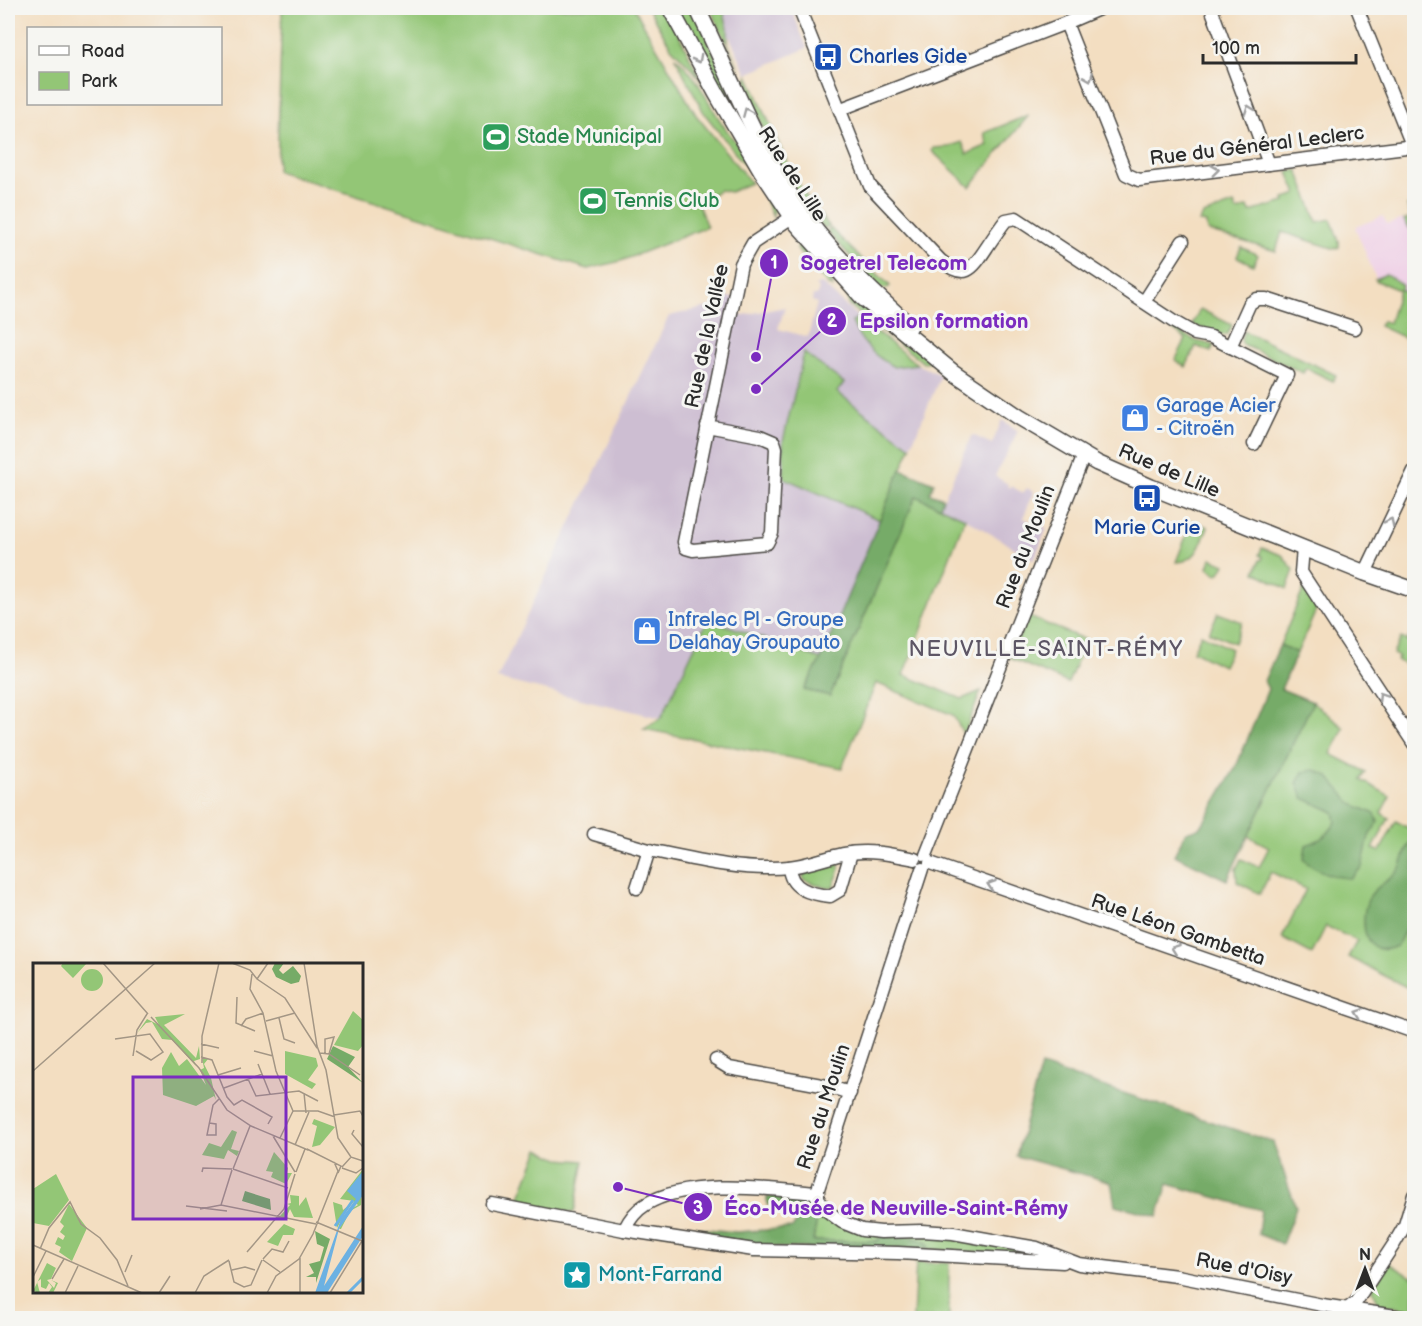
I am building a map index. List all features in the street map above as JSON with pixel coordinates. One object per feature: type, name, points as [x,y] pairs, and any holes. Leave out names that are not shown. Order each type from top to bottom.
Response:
[{"type":"main road","name":"Rue de Lille","points":[[670,8],[716,93],[797,214],[826,241],[873,292],[969,381],[1019,417],[1084,455],[1151,487],[1365,573],[1414,590]]},
{"type":"main road","name":"Rue de Lille","points":[[697,8],[759,140],[797,214]]},
{"type":"main road","name":"Rue de Lille","points":[[1365,573],[1384,584],[1414,596]]},
{"type":"street","points":[[799,8],[870,186],[948,267],[960,272],[969,271],[976,265],[1006,220],[1016,218],[1195,334],[1210,337],[1287,375],[1254,444]]},
{"type":"street","points":[[841,109],[1101,8]]},
{"type":"street","points":[[1210,8],[1269,164]]},
{"type":"street","points":[[1357,8],[1414,147]]},
{"type":"street","name":"Rue du Général Leclerc","points":[[1066,23],[1126,174],[1139,180],[1414,147]]},
{"type":"street","name":"Rue de la Vallée","points":[[707,426],[764,436],[774,442],[776,448],[772,533],[767,543],[693,550],[684,546],[707,426],[741,264],[753,243],[797,214]]},
{"type":"street","points":[[1144,302],[1182,241]]},
{"type":"street","points":[[1230,347],[1250,303],[1257,299],[1266,299],[1355,328]]},
{"type":"street","name":"Rue du Moulin","points":[[624,1230],[643,1206],[664,1196],[691,1190],[721,1188],[817,1193],[923,862],[1084,455]]},
{"type":"street","points":[[1365,573],[1414,471]]},
{"type":"street","points":[[1303,548],[1301,572],[1414,744]]},
{"type":"street","name":"Rue Léon Gambetta","points":[[594,834],[649,850],[713,862],[759,867],[789,867],[852,853],[883,853],[923,862],[1414,1032]]},
{"type":"street","points":[[637,888],[649,850]]},
{"type":"street","points":[[789,867],[790,877],[795,885],[830,896],[840,890],[852,853]]},
{"type":"street","points":[[716,1060],[729,1068],[827,1086],[850,1093]]},
{"type":"street","name":"Rue d'Oisy","points":[[817,1193],[819,1203],[830,1214],[862,1230],[953,1233],[1029,1246],[1052,1252],[1072,1262]]},
{"type":"street","points":[[1336,1318],[1356,1302],[1399,1236],[1414,1195]]},
{"type":"street","name":"Rue d'Oisy","points":[[492,1204],[624,1230],[774,1252],[926,1254],[1072,1262],[1177,1276],[1348,1309],[1409,1318]]},
{"type":"shaded area","points":[[716,8],[791,8],[807,48],[747,74]]},
{"type":"shaded area","points":[[1414,203],[1414,290],[1412,289],[1410,293],[1377,281],[1355,227],[1383,216],[1387,224],[1411,217],[1407,206]]},
{"type":"shaded area","points":[[822,284],[858,317],[917,364],[941,375],[821,659],[708,619],[661,718],[497,679],[669,316],[713,306],[723,296],[740,299],[738,316],[785,307],[778,329],[808,337],[817,303],[812,301],[813,295],[817,295],[819,289],[816,285]]},
{"type":"shaded area","points":[[1002,420],[1018,431],[995,476],[1008,484],[1010,488],[1011,486],[1023,493],[1027,488],[1034,492],[1023,518],[1047,528],[1034,560],[968,520],[940,507],[972,435],[992,444]]},
{"type":"green space","name":"Stade Municipal","points":[[282,8],[634,8],[696,115],[751,183],[730,192],[720,190],[697,202],[707,227],[621,261],[588,269],[277,171]]},
{"type":"green space","points":[[648,8],[666,8],[703,84],[671,47]]},
{"type":"green space","points":[[675,8],[694,8],[743,119],[737,122]]},
{"type":"green space","points":[[710,8],[717,8],[719,12],[723,10],[728,28],[728,44],[739,69]]},
{"type":"green space","points":[[675,57],[696,80],[723,125],[766,185],[773,200],[773,217],[766,202],[766,192],[704,113]]},
{"type":"green space","points":[[748,75],[787,162],[806,196],[829,226],[824,228],[806,206],[783,168],[766,136],[746,80]]},
{"type":"green space","points":[[1029,115],[970,187],[932,151],[933,148],[948,147],[962,142],[967,154],[988,145],[984,133]]},
{"type":"green space","points":[[1298,170],[1317,222],[1331,219],[1339,247],[1335,249],[1282,232],[1276,251],[1207,231],[1206,223],[1199,222],[1203,215],[1234,204],[1237,211],[1248,207],[1250,212],[1285,202],[1284,199],[1297,194],[1288,172]]},
{"type":"green space","points":[[1414,203],[1414,231],[1404,220],[1411,217],[1407,206]]},
{"type":"green space","points":[[830,228],[890,286],[886,289],[879,288],[827,231]]},
{"type":"green space","points":[[800,243],[807,246],[831,273],[833,288],[799,252],[797,248]]},
{"type":"green space","points":[[1241,247],[1258,255],[1253,265],[1237,257]]},
{"type":"green space","points":[[1386,274],[1402,285],[1401,290],[1414,295],[1414,324],[1407,339],[1379,326],[1382,321],[1389,323],[1399,290],[1375,279]]},
{"type":"green space","points":[[852,296],[930,361],[923,363],[849,305],[848,298]]},
{"type":"green space","points":[[1200,309],[1232,325],[1228,334],[1223,335],[1192,325]]},
{"type":"green space","points":[[858,317],[917,364],[894,367],[881,359],[869,348],[855,329],[852,322]]},
{"type":"green space","points":[[1174,328],[1196,341],[1214,345],[1211,352],[1196,346],[1186,367],[1175,361],[1186,339],[1173,330]]},
{"type":"green space","points":[[1244,331],[1336,375],[1333,381],[1306,368],[1303,373],[1242,344]]},
{"type":"green space","points":[[804,353],[844,383],[837,392],[911,447],[880,520],[784,478],[783,441]]},
{"type":"green space","points":[[901,469],[934,483],[930,493],[943,498],[940,507],[916,496],[830,696],[804,690],[821,659]]},
{"type":"green space","points":[[916,496],[965,518],[904,675],[962,699],[981,691],[964,735],[953,715],[876,683],[842,768],[643,729],[661,718],[708,619],[821,659],[804,690],[830,696]]},
{"type":"green space","points":[[1192,521],[1208,527],[1194,555],[1189,559],[1176,562]]},
{"type":"green space","points":[[1262,548],[1282,555],[1294,570],[1287,589],[1255,572],[1263,557],[1259,555]]},
{"type":"green space","points":[[1211,558],[1225,564],[1220,573],[1217,574],[1208,568]]},
{"type":"green space","points":[[1304,588],[1318,606],[1297,653],[1280,645]]},
{"type":"green space","points":[[1218,613],[1242,622],[1234,643],[1209,632]]},
{"type":"green space","points":[[1027,616],[1086,640],[1068,683],[1010,658]]},
{"type":"green space","points":[[1414,628],[1414,670],[1397,660],[1399,657],[1393,654],[1401,638],[1407,641]]},
{"type":"green space","points":[[1201,634],[1231,649],[1223,666],[1193,651]]},
{"type":"green space","points":[[1280,645],[1297,653],[1281,689],[1313,702],[1227,880],[1174,855],[1186,832],[1201,827],[1236,767],[1268,689],[1264,681]]},
{"type":"green space","points":[[1313,702],[1344,728],[1331,754],[1366,772],[1361,780],[1390,796],[1381,813],[1389,818],[1373,849],[1380,851],[1396,821],[1414,831],[1414,991],[1348,957],[1357,941],[1326,926],[1312,954],[1282,938],[1306,889],[1271,872],[1260,894],[1237,882],[1236,869],[1241,859],[1259,867],[1269,847],[1248,836]]},
{"type":"green space","points":[[1315,770],[1328,776],[1352,804],[1375,814],[1378,822],[1369,836],[1362,867],[1351,878],[1326,873],[1304,860],[1306,845],[1324,837],[1336,822],[1334,812],[1303,798],[1297,783],[1303,772]]},
{"type":"green space","points":[[1414,839],[1414,901],[1409,922],[1397,946],[1385,949],[1376,948],[1366,935],[1364,915],[1366,905],[1373,892],[1398,871]]},
{"type":"green space","points":[[834,863],[838,864],[840,869],[833,887],[826,888],[804,880],[803,876],[807,871]]},
{"type":"green space","points":[[1041,1066],[1273,1142],[1296,1207],[1282,1244],[1258,1234],[1261,1210],[1168,1184],[1158,1216],[1115,1205],[1111,1182],[1016,1156]]},
{"type":"green space","points":[[539,1149],[559,1159],[584,1161],[574,1213],[517,1204]]},
{"type":"green space","points":[[793,1195],[810,1202],[835,1221],[1024,1248],[1048,1257],[928,1249],[879,1237],[879,1241],[812,1241],[789,1200]]},
{"type":"green space","points":[[767,1197],[791,1197],[790,1200],[818,1215],[813,1241],[878,1241],[879,1237],[906,1237],[924,1241],[929,1245],[928,1249],[782,1248],[654,1231],[656,1225],[670,1222],[686,1227],[737,1232],[792,1228],[797,1216],[795,1212],[785,1207],[767,1205]]},
{"type":"green space","points":[[916,1263],[949,1263],[949,1318],[913,1318]]},
{"type":"green space","points":[[1389,1263],[1413,1278],[1414,1276],[1414,1311],[1379,1304],[1372,1288]]},
{"type":"place","name":"Charles Gide","points":[[828,57]]},
{"type":"place","name":"Stade Municipal","points":[[496,137]]},
{"type":"place","name":"Tennis Club","points":[[593,201]]},
{"type":"place","name":"Sogetrel Telecom","points":[[756,357]]},
{"type":"place","name":"Epsilon formation","points":[[756,389]]},
{"type":"place","name":"Garage Acier - Citroën","points":[[1135,418]]},
{"type":"place","name":"Marie Curie","points":[[1147,498]]},
{"type":"place","name":"Infrelec Pl - Groupe Delahay Groupauto","points":[[647,631]]},
{"type":"place","name":"Éco-Musée de Neuville-Saint-Rémy","points":[[618,1187]]},
{"type":"place","name":"Mont-Farrand","points":[[577,1275]]},
{"type":"district","name":"NEUVILLE-SAINT-RÉMY","points":[[1046,649]]}]
